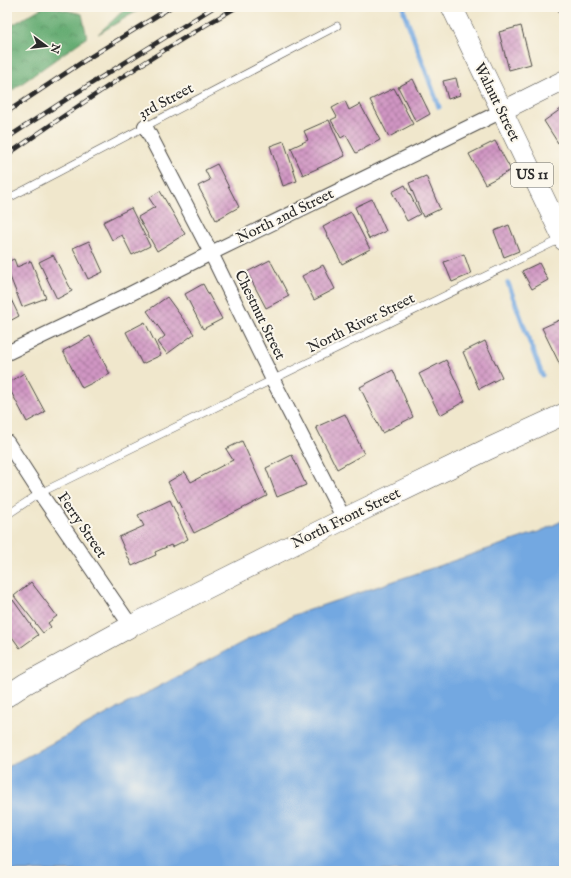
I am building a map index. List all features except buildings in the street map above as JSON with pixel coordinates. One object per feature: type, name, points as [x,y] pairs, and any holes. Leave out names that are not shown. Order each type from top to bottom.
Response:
[{"type":"main road","name":"Walnut Street","points":[[452,7],[564,239]]},
{"type":"main road","name":"North Front Street","points":[[7,696],[25,684],[131,626],[344,519],[564,414]]},
{"type":"street","name":"North 2nd Street","points":[[7,353],[564,80]]},
{"type":"street","name":"Chestnut Street","points":[[145,126],[211,253],[273,380],[344,519]]},
{"type":"street","name":"Ferry Street","points":[[7,442],[131,626]]},
{"type":"lane","name":"3rd Street","points":[[7,199],[337,26]]},
{"type":"lane","name":"North River Street","points":[[7,516],[40,493],[564,239]]},
{"type":"green space","points":[[43,7],[53,7],[82,14],[87,37],[7,94],[7,28]]},
{"type":"green space","points":[[127,7],[144,7],[98,34]]},
{"type":"water","points":[[564,520],[564,871],[7,871],[7,767],[294,615],[541,531]]},
{"type":"waterway","points":[[404,7],[404,12],[439,107]]},
{"type":"waterway","points":[[508,283],[542,375]]},
{"type":"railway","points":[[7,112],[87,59],[171,7]]},
{"type":"railway","points":[[7,138],[214,7]]},
{"type":"railway","points":[[7,155],[149,60],[237,7]]}]
